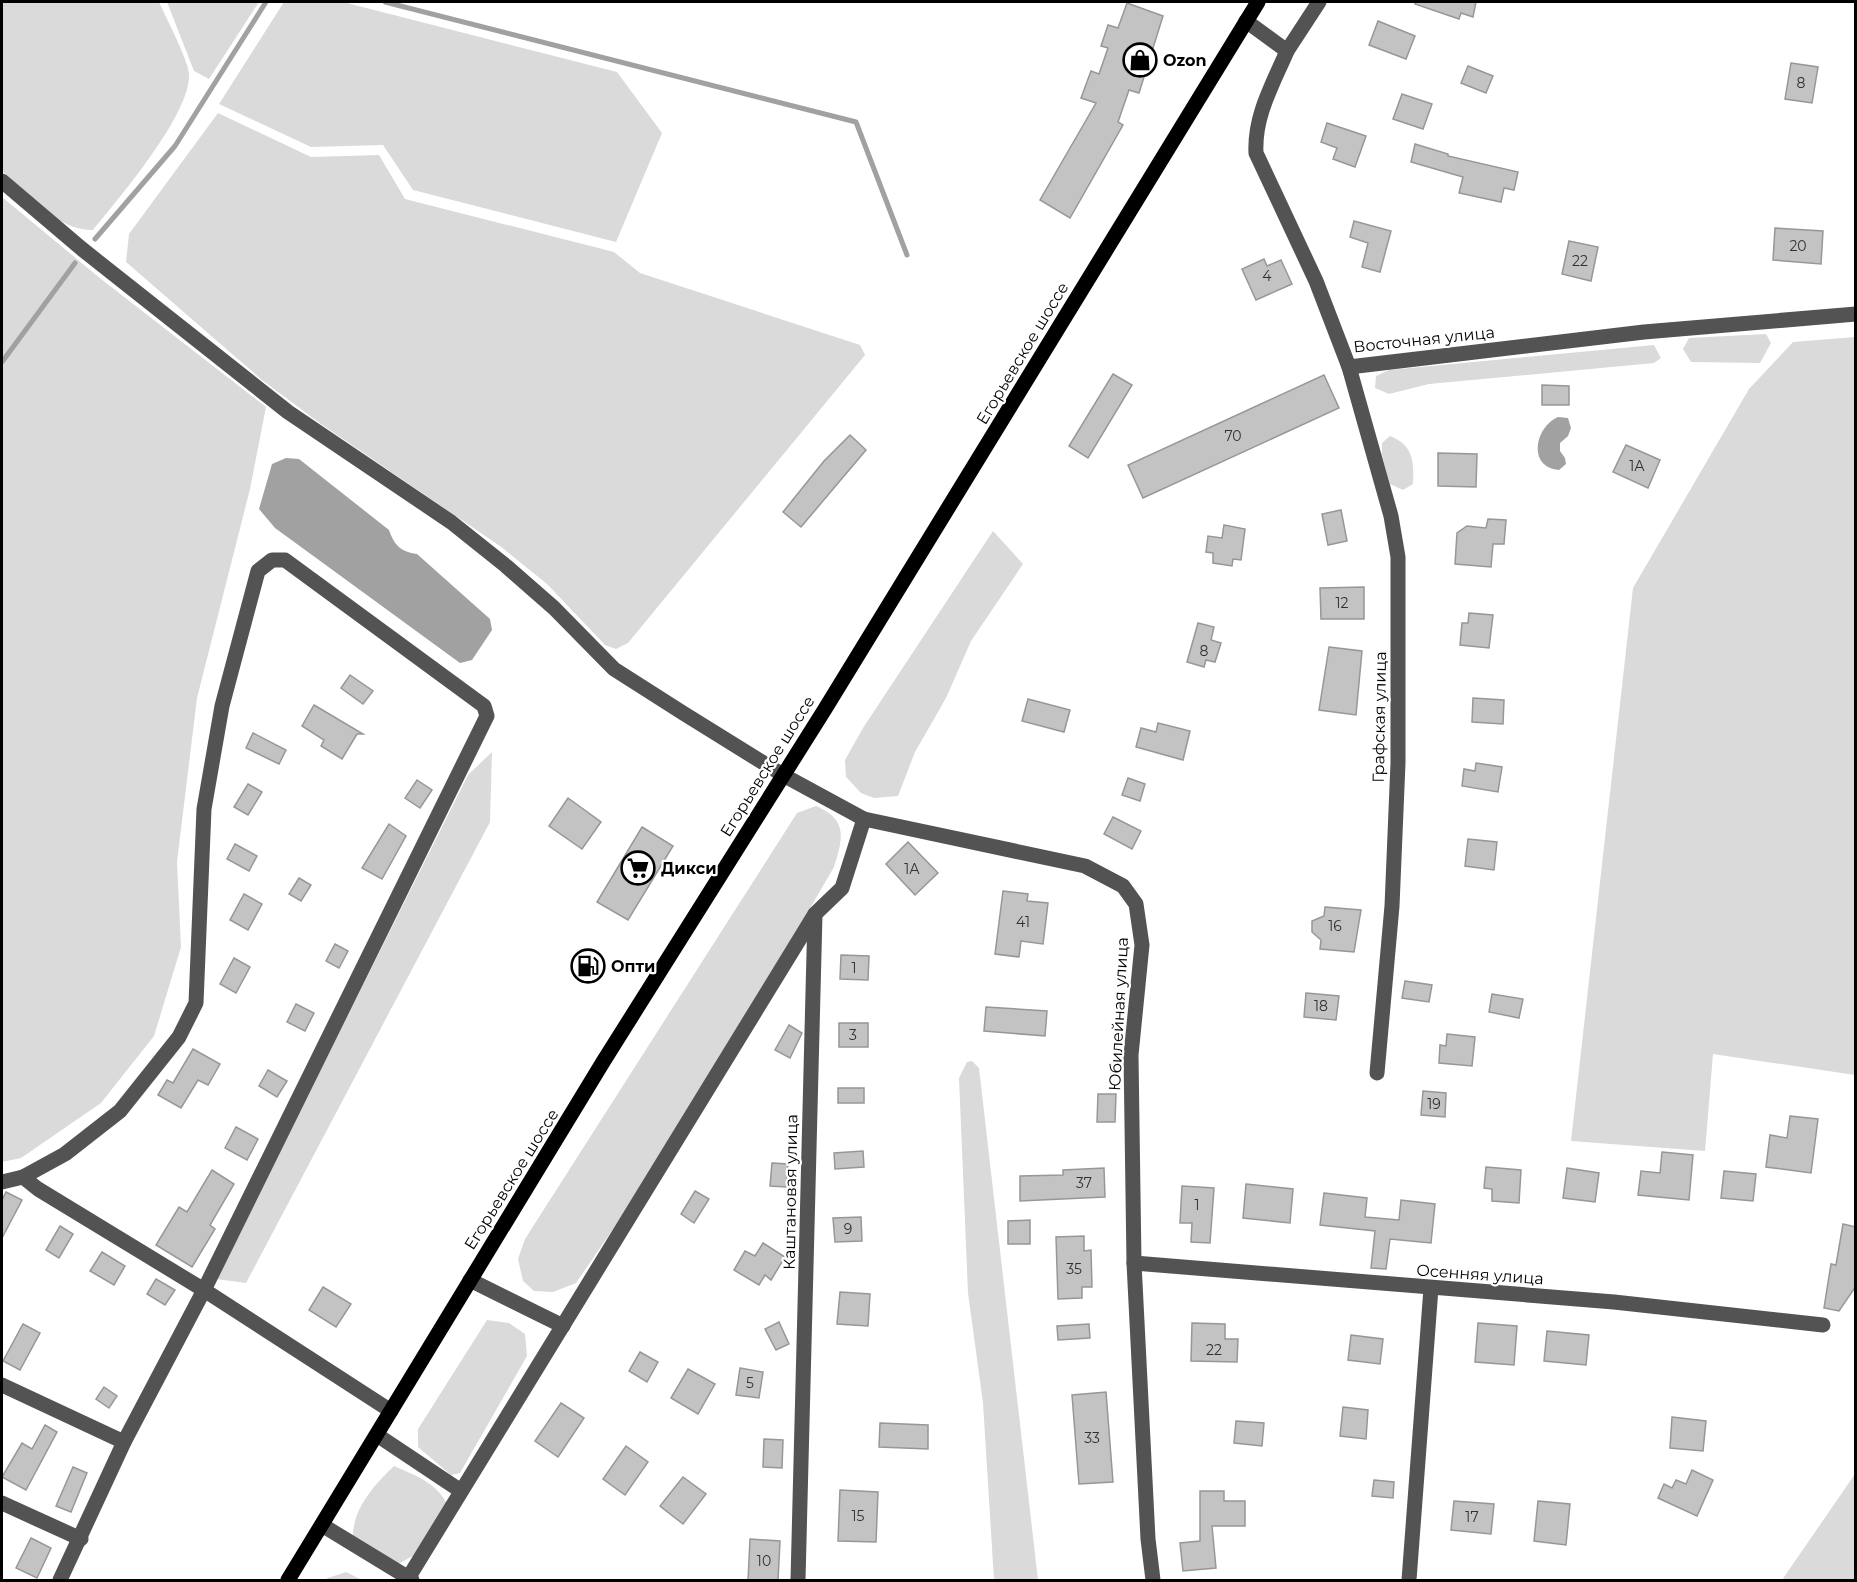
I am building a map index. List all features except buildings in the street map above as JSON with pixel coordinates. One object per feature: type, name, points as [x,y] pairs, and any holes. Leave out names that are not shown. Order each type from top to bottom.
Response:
[{"type":"main road","name":"Егорьевское шоссе","points":[[288,1581],[470,1280],[1258,2]]},
{"type":"street","name":"Восточная улица","points":[[1319,2],[1287,51],[1262,110],[1255,134],[1256,153],[1316,281],[1349,367],[1644,332],[1856,314]]},
{"type":"street","points":[[1246,21],[1287,51]]},
{"type":"street","name":"Юбилейная улица","points":[[2,181],[91,256],[288,412],[451,522],[554,608],[614,669],[783,775],[864,819],[1085,866],[1123,886],[1136,904],[1142,945],[1131,1055],[1134,1263],[1148,1539],[1153,1581]]},
{"type":"street","name":"Графская улица","points":[[1349,367],[1391,516],[1398,557],[1397,775],[1392,906],[1377,1073]]},
{"type":"street","points":[[2,1182],[23,1177],[64,1154],[120,1111],[180,1037],[196,1003],[204,809],[222,706],[258,571],[272,560],[285,560],[483,706],[487,716],[204,1290],[124,1442],[60,1581]]},
{"type":"street","points":[[322,1525],[409,1580],[815,914],[842,888],[864,819]]},
{"type":"street","name":"Каштановая улица","points":[[798,1581],[815,914]]},
{"type":"street","points":[[23,1177],[38,1190],[204,1290],[391,1411]]},
{"type":"street","name":"Осенняя улица","points":[[1134,1263],[1614,1302],[1823,1325]]},
{"type":"street","points":[[470,1280],[563,1326]]},
{"type":"street","points":[[1409,1581],[1431,1288]]},
{"type":"street","points":[[2,1385],[124,1442]]},
{"type":"street","points":[[378,1435],[462,1491]]},
{"type":"street","points":[[2,1503],[81,1539]]},
{"type":"shaded area","points":[[2,2],[159,2],[185,59],[189,74],[187,91],[178,111],[152,155],[93,230],[80,229],[55,218],[2,171]]},
{"type":"shaded area","points":[[167,2],[259,2],[209,79],[194,71]]},
{"type":"shaded area","points":[[284,2],[343,2],[617,72],[662,133],[616,242],[413,190],[383,145],[311,147],[219,104]]},
{"type":"shaded area","points":[[218,113],[311,157],[379,155],[405,199],[614,252],[640,273],[860,345],[865,355],[628,643],[616,649],[605,645],[547,584],[500,546],[321,424],[262,380],[126,262],[129,234]]},
{"type":"shaded area","points":[[2,197],[101,279],[266,407],[250,489],[197,698],[177,862],[181,947],[154,1036],[101,1103],[21,1158],[2,1162]]},
{"type":"shaded area","points":[[1766,334],[1771,343],[1760,363],[1691,362],[1683,349],[1689,338]]},
{"type":"shaded area","points":[[1855,337],[1855,1075],[1713,1054],[1705,1151],[1571,1141],[1633,588],[1749,389],[1793,342]]},
{"type":"shaded area","points":[[1654,345],[1661,358],[1654,363],[1429,384],[1389,394],[1375,388],[1376,376],[1389,370]]},
{"type":"shaded area","points":[[1558,417],[1568,418],[1571,428],[1568,436],[1560,443],[1560,451],[1566,464],[1559,470],[1542,462],[1538,446],[1544,429]]},
{"type":"shaded area","points":[[1390,436],[1408,449],[1412,461],[1413,484],[1403,490],[1390,484],[1382,455],[1382,443]]},
{"type":"shaded area","points":[[286,458],[299,459],[389,530],[399,547],[417,554],[490,619],[492,630],[472,660],[460,663],[275,528],[259,509],[272,464]]},
{"type":"shaded area","points":[[993,531],[1023,564],[971,641],[946,698],[915,752],[898,796],[874,798],[861,793],[846,777],[845,760],[863,728]]},
{"type":"shaded area","points":[[492,752],[490,822],[246,1283],[216,1279],[468,775]]},
{"type":"shaded area","points":[[816,806],[834,817],[838,824],[841,839],[834,867],[679,1133],[576,1283],[553,1292],[534,1291],[523,1281],[518,1259],[525,1239],[797,813]]},
{"type":"shaded area","points":[[972,1061],[979,1068],[1038,1580],[994,1580],[983,1403],[968,1293],[959,1078],[967,1062]]},
{"type":"shaded area","points":[[487,1320],[509,1323],[525,1334],[527,1356],[460,1473],[451,1475],[418,1447],[418,1429]]},
{"type":"shaded area","points":[[394,1466],[431,1485],[447,1504],[413,1556],[396,1565],[353,1541],[353,1530],[360,1509],[378,1482]]},
{"type":"shaded area","points":[[1855,1474],[1855,1580],[1782,1580]]},
{"type":"shaded area","points":[[346,1572],[362,1580],[322,1580]]},
{"type":"waterway","points":[[95,239],[175,146],[266,2]]},
{"type":"waterway","points":[[385,2],[856,122],[907,255]]},
{"type":"waterway","points":[[2,362],[75,263]]},
{"type":"place","name":"Ozon","points":[[1140,60]]},
{"type":"place","name":"Дикси","points":[[638,868]]},
{"type":"place","name":"Опти","points":[[588,966]]}]
